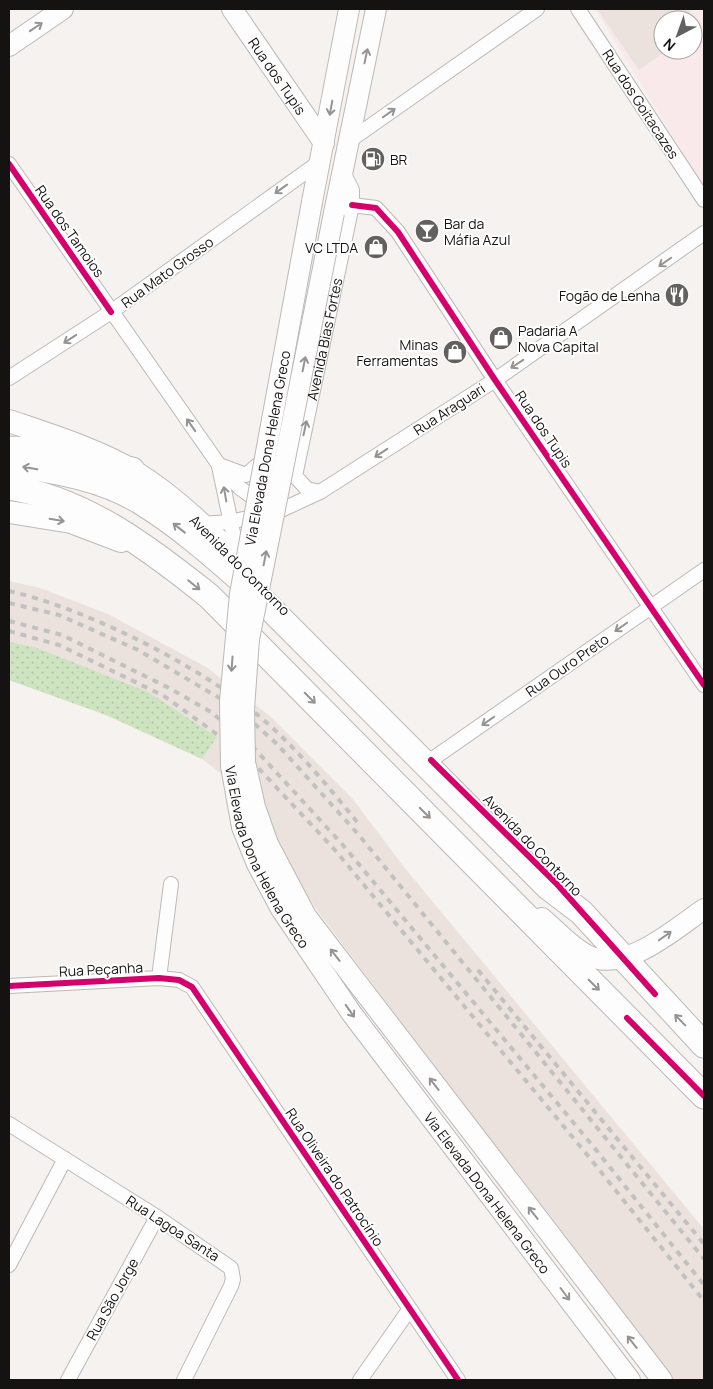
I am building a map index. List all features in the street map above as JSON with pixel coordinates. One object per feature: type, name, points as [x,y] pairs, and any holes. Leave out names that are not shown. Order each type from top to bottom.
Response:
[{"type":"highway","points":[[9,449],[38,450],[132,470]]},
{"type":"highway","name":"Avenida do Contorno","points":[[9,465],[65,475],[100,484],[140,501],[174,524],[249,587],[548,887],[581,912],[704,1045]]},
{"type":"highway","points":[[9,487],[37,492],[66,502],[99,519],[156,554],[209,596],[704,1096]]},
{"type":"main road","points":[[9,46],[63,9]]},
{"type":"main road","name":"Rua dos Tupis","points":[[232,9],[321,158]]},
{"type":"main road","points":[[321,158],[349,9]]},
{"type":"main road","name":"Avenida Bias Fortes","points":[[343,209],[343,172],[376,9]]},
{"type":"main road","name":"Via Elevada Dona Helena Greco","points":[[321,158],[240,594],[230,701],[238,764],[242,828],[257,864],[281,909],[352,1014],[630,1380]]},
{"type":"main road","name":"Via Elevada Dona Helena Greco","points":[[343,209],[249,639],[238,764],[268,844],[306,916],[662,1380]]},
{"type":"main road","name":"Avenida do Contorno","points":[[9,421],[63,440],[132,470],[168,496],[238,560],[431,760],[556,884],[581,912]]},
{"type":"main road","points":[[9,512],[71,522],[156,554]]},
{"type":"main road","points":[[523,913],[538,915],[587,956],[602,960],[622,958],[654,944],[704,909]]},
{"type":"street","points":[[349,142],[537,9]]},
{"type":"street","name":"Rua dos Goitacazes","points":[[578,9],[704,200]]},
{"type":"street","name":"Rua Mato Grosso","points":[[9,378],[111,312],[321,158]]},
{"type":"street","points":[[219,465],[246,475],[260,463],[307,185],[321,158]]},
{"type":"street","name":"Rua dos Tamoios","points":[[9,164],[219,465],[250,496],[279,511]]},
{"type":"street","name":"Rua dos Tupis","points":[[343,209],[376,208],[394,227],[495,380],[704,685]]},
{"type":"street","name":"Avenida Bias Fortes","points":[[294,476],[343,209]]},
{"type":"street","name":"Rua Araguari","points":[[200,524],[230,522],[279,511],[320,492],[495,380],[704,233]]},
{"type":"street","points":[[260,463],[272,477],[279,479],[294,476],[307,489],[320,492]]},
{"type":"street","name":"Rua dos Tamoios","points":[[219,465],[238,560]]},
{"type":"street","name":"Rua Ouro Preto","points":[[431,760],[704,570]]},
{"type":"street","points":[[159,978],[171,884]]},
{"type":"street","name":"Rua Peçanha","points":[[9,986],[159,978],[179,980],[192,987]]},
{"type":"street","name":"Rua Oliveira do Patrocínio","points":[[192,987],[458,1380]]},
{"type":"street","name":"Rua Lagoa Santa","points":[[9,1124],[157,1217],[224,1262],[233,1273],[231,1286],[184,1380]]},
{"type":"street","points":[[9,1265],[65,1159]]},
{"type":"street","name":"Rua São Jorge","points":[[68,1380],[157,1217]]},
{"type":"street","points":[[360,1380],[409,1310]]},
{"type":"shaded area","points":[[595,9],[704,9],[704,187]]},
{"type":"shaded area","points":[[597,9],[688,9],[653,10],[653,60],[639,70]]},
{"type":"shaded area","points":[[9,581],[40,588],[108,614],[206,667],[270,716],[351,797],[404,867],[704,1229],[704,1380],[671,1380],[319,913],[273,844],[261,804],[202,759],[106,715],[9,680]]},
{"type":"green space","points":[[9,642],[37,648],[148,692],[217,737],[202,759],[106,715],[9,680]]},
{"type":"railway","points":[[9,591],[98,621],[159,651],[216,684],[257,714],[288,743],[358,823]]},
{"type":"railway","points":[[9,603],[59,615],[138,650],[238,709],[277,744],[358,834],[704,1259]]},
{"type":"railway","points":[[9,621],[62,635],[169,688],[211,712],[254,748],[342,844],[597,1151],[704,1285]]},
{"type":"railway","points":[[9,631],[59,645],[164,696],[247,756],[335,850],[589,1157],[704,1301]]},
{"type":"railway","points":[[478,970],[704,1244]]},
{"type":"cycle path","points":[[9,164],[111,312]]},
{"type":"cycle path","points":[[352,205],[376,208],[398,232],[495,380],[704,685]]},
{"type":"cycle path","points":[[431,760],[556,883],[655,994]]},
{"type":"cycle path","points":[[9,986],[159,978],[179,980],[192,987],[458,1380]]},
{"type":"cycle path","points":[[627,1018],[704,1096]]},
{"type":"place","name":"BR","points":[[373,159]]},
{"type":"place","name":"Bar da Máfia Azul","points":[[427,231]]},
{"type":"place","name":"VC LTDA","points":[[376,247]]},
{"type":"place","name":"Fogão de Lenha","points":[[677,295]]},
{"type":"place","name":"Padaria A Nova Capital","points":[[501,338]]},
{"type":"place","name":"Minas Ferramentas","points":[[455,352]]}]
